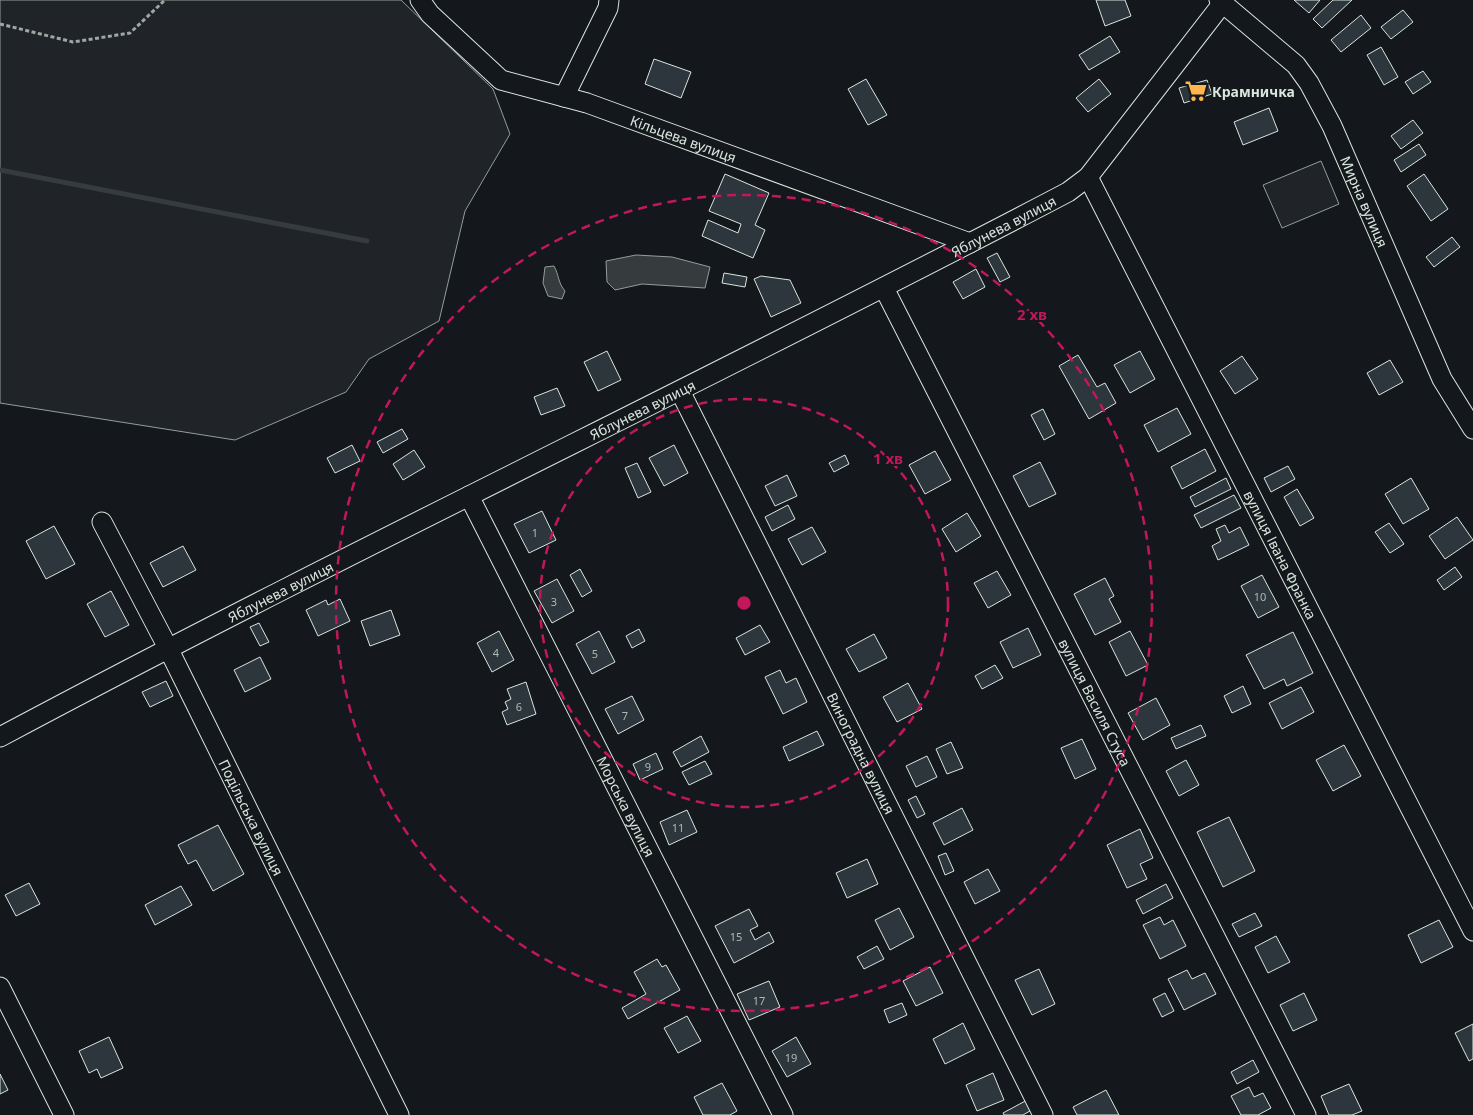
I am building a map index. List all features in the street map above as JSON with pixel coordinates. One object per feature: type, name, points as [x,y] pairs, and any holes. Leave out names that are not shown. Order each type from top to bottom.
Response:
[{"type":"street","name":"Кільцева вулиця","points":[[420,0],[430,14],[501,80],[587,103],[970,243]]},
{"type":"street","points":[[564,97],[608,8],[609,0]]},
{"type":"street","name":"Яблунева вулиця","points":[[0,737],[168,648],[884,288],[1068,192],[1088,177],[1221,2]]},
{"type":"street","name":"Мирна вулиця","points":[[1221,2],[1296,65],[1309,83],[1332,126],[1442,379],[1473,429]]},
{"type":"street","name":"вулиця Івана Франка","points":[[1088,177],[1473,931]]},
{"type":"street","name":"вулиця Василя Стуса","points":[[884,288],[1306,1115]]},
{"type":"street","name":"Виноградна вулиця","points":[[680,391],[1043,1115]]},
{"type":"street","name":"Морська вулиця","points":[[469,496],[783,1115]]},
{"type":"street","name":"Подільська вулиця","points":[[102,522],[168,648],[399,1115]]},
{"type":"street","points":[[0,987],[64,1115]]},
{"type":"path","points":[[0,24],[73,42],[130,33],[165,0]]},
{"type":"shaded area","points":[[0,0],[401,0],[493,89],[510,134],[465,211],[439,321],[369,359],[346,392],[235,440],[0,403]]},
{"type":"shaded area","points":[[1321,161],[1339,204],[1282,228],[1263,185]]},
{"type":"shaded area","points":[[636,255],[672,257],[710,267],[705,288],[642,284],[615,290],[607,282],[606,261]]},
{"type":"shaded area","points":[[554,266],[565,291],[562,299],[548,296],[543,283],[545,267]]},
{"type":"building","points":[[1096,0],[1125,0],[1131,16],[1105,26]]},
{"type":"building","points":[[1294,0],[1320,0],[1309,13]]},
{"type":"building","points":[[1333,0],[1352,0],[1322,28],[1313,19]]},
{"type":"building","points":[[1403,10],[1413,22],[1391,39],[1381,27]]},
{"type":"building","points":[[1361,15],[1371,28],[1341,52],[1331,40]]},
{"type":"building","points":[[1110,36],[1120,52],[1089,70],[1079,55]]},
{"type":"building","points":[[1381,47],[1398,77],[1384,85],[1367,55]]},
{"type":"building","points":[[654,59],[691,72],[681,98],[645,84]]},
{"type":"building","points":[[1423,71],[1431,82],[1413,94],[1405,82]]},
{"type":"building","points":[[866,79],[887,115],[868,125],[848,89]]},
{"type":"building","points":[[1099,79],[1111,94],[1088,112],[1076,98]]},
{"type":"building","name":"Крамничка","points":[[1207,80],[1212,94],[1184,103],[1179,88]]},
{"type":"building","points":[[1269,108],[1278,131],[1243,145],[1234,122]]},
{"type":"building","points":[[1413,120],[1423,133],[1401,149],[1391,136]]},
{"type":"building","points":[[1419,144],[1426,155],[1401,172],[1394,160]]},
{"type":"building","points":[[725,174],[769,193],[755,225],[765,230],[753,258],[702,236],[708,220],[738,233],[741,224],[709,211]]},
{"type":"building","points":[[1424,174],[1448,209],[1431,221],[1407,186]]},
{"type":"building","points":[[1452,237],[1460,247],[1434,267],[1426,257]]},
{"type":"building","points":[[997,253],[1010,277],[1000,282],[987,258]]},
{"type":"building","points":[[976,269],[985,287],[963,299],[953,282]]},
{"type":"building","points":[[724,273],[747,277],[745,287],[722,283]]},
{"type":"building","points":[[761,276],[790,280],[801,303],[771,317],[754,279]]},
{"type":"building","points":[[607,351],[621,380],[598,391],[584,362]]},
{"type":"building","points":[[1140,351],[1155,379],[1130,393],[1114,365]]},
{"type":"building","points":[[1078,355],[1097,387],[1105,383],[1116,403],[1089,419],[1059,366]]},
{"type":"building","points":[[1242,356],[1258,379],[1235,394],[1220,371]]},
{"type":"building","points":[[1390,360],[1403,382],[1379,395],[1367,373]]},
{"type":"building","points":[[557,388],[565,406],[541,415],[534,397]]},
{"type":"building","points":[[1177,408],[1191,434],[1158,452],[1144,425]]},
{"type":"building","points":[[1043,409],[1055,434],[1044,440],[1031,415]]},
{"type":"building","points":[[402,429],[408,439],[383,453],[377,442]]},
{"type":"building","points":[[352,445],[360,461],[335,473],[327,458]]},
{"type":"building","points":[[674,445],[688,473],[664,486],[649,458]]},
{"type":"building","points":[[1205,449],[1216,471],[1182,489],[1171,467]]},
{"type":"building","points":[[414,450],[425,467],[403,480],[393,464]]},
{"type":"building","points":[[935,451],[951,480],[925,494],[909,465]]},
{"type":"building","points":[[845,455],[849,464],[834,472],[829,463]]},
{"type":"building","points":[[1040,462],[1056,494],[1029,507],[1013,476]]},
{"type":"building","points":[[637,463],[651,492],[638,498],[625,468]]},
{"type":"building","points":[[1288,466],[1295,479],[1271,492],[1264,478]]},
{"type":"building","points":[[787,475],[797,496],[775,506],[765,486]]},
{"type":"building","points":[[1226,478],[1231,489],[1195,507],[1190,497]]},
{"type":"building","points":[[1411,478],[1429,509],[1403,524],[1385,494]]},
{"type":"building","points":[[1297,489],[1314,518],[1300,526],[1284,497]]},
{"type":"building","points":[[1234,495],[1241,508],[1201,528],[1194,515]]},
{"type":"building","points":[[788,505],[795,519],[772,531],[765,517]]},
{"type":"building","points":[[542,511],[556,540],[529,553],[514,524]]},
{"type":"building","points":[[967,513],[981,536],[956,552],[942,529]]},
{"type":"building","points":[[1457,517],[1473,540],[1445,559],[1429,536]]},
{"type":"building","points":[[1389,523],[1404,544],[1390,553],[1375,532]]},
{"type":"building","points":[[1225,525],[1229,533],[1240,527],[1249,545],[1218,560],[1212,546],[1221,541],[1216,529]]},
{"type":"building","points":[[54,526],[75,564],[46,579],[26,541]]},
{"type":"building","points":[[812,527],[826,552],[802,565],[788,539]]},
{"type":"building","points":[[183,546],[196,570],[163,587],[150,563]]},
{"type":"building","points":[[1455,567],[1462,577],[1444,590],[1437,580]]},
{"type":"building","points":[[580,569],[592,591],[582,597],[570,575]]},
{"type":"building","points":[[997,571],[1011,595],[988,608],[974,583]]},
{"type":"building","points":[[1262,575],[1279,607],[1258,618],[1241,586]]},
{"type":"building","points":[[1105,578],[1114,596],[1109,599],[1121,622],[1095,635],[1074,594]]},
{"type":"building","points":[[557,579],[574,611],[552,623],[534,591]]},
{"type":"building","points":[[111,591],[129,625],[105,637],[87,604]]},
{"type":"building","points":[[340,599],[350,621],[318,636],[306,610],[326,600],[328,605]]},
{"type":"building","points":[[391,610],[400,635],[370,646],[361,621]]},
{"type":"building","points":[[259,623],[269,642],[260,646],[250,627]]},
{"type":"building","points":[[760,625],[770,642],[745,655],[736,638]]},
{"type":"building","points":[[1028,628],[1041,655],[1013,668],[1000,642]]},
{"type":"building","points":[[639,629],[645,641],[632,648],[626,636]]},
{"type":"building","points":[[499,631],[514,660],[492,672],[477,643]]},
{"type":"building","points":[[599,631],[615,662],[592,674],[576,644]]},
{"type":"building","points":[[1130,631],[1148,665],[1126,676],[1109,642]]},
{"type":"building","points":[[1293,632],[1313,673],[1287,686],[1284,679],[1264,689],[1246,655]]},
{"type":"building","points":[[874,634],[887,658],[859,672],[846,649]]},
{"type":"building","points":[[260,657],[271,679],[245,692],[234,670]]},
{"type":"building","points":[[995,665],[1003,678],[982,689],[975,676]]},
{"type":"building","points":[[780,670],[786,683],[796,678],[807,702],[783,714],[765,677]]},
{"type":"building","points":[[166,681],[173,696],[150,707],[142,692]]},
{"type":"building","points":[[526,682],[536,714],[507,725],[502,712],[508,709],[505,702],[511,699],[507,689]]},
{"type":"building","points":[[908,683],[922,709],[897,722],[883,697]]},
{"type":"building","points":[[1243,686],[1251,704],[1232,713],[1224,696]]},
{"type":"building","points":[[1301,687],[1314,712],[1282,729],[1269,703]]},
{"type":"building","points":[[632,696],[644,720],[618,734],[605,709]]},
{"type":"building","points":[[1156,698],[1170,725],[1143,740],[1128,713]]},
{"type":"building","points":[[1201,725],[1206,736],[1176,749],[1171,738]]},
{"type":"building","points":[[817,731],[824,745],[789,761],[783,747]]},
{"type":"building","points":[[701,736],[709,752],[681,767],[673,752]]},
{"type":"building","points":[[1082,739],[1096,769],[1075,779],[1061,748]]},
{"type":"building","points":[[951,742],[963,768],[947,774],[936,749]]},
{"type":"building","points":[[1344,745],[1361,776],[1333,791],[1316,760]]},
{"type":"building","points":[[656,753],[663,769],[640,780],[633,764]]},
{"type":"building","points":[[927,756],[937,777],[916,787],[906,766]]},
{"type":"building","points":[[1186,760],[1199,785],[1179,796],[1166,771]]},
{"type":"building","points":[[705,761],[712,774],[689,785],[682,772]]},
{"type":"building","points":[[916,796],[925,814],[917,818],[908,800]]},
{"type":"building","points":[[962,808],[973,830],[944,845],[933,823]]},
{"type":"building","points":[[687,810],[697,832],[669,845],[660,822]]},
{"type":"building","points":[[1229,817],[1255,871],[1223,887],[1197,832]]},
{"type":"building","points":[[218,825],[244,874],[213,891],[196,860],[188,864],[178,845]]},
{"type":"building","points":[[1140,829],[1153,858],[1140,864],[1147,879],[1127,888],[1107,845]]},
{"type":"building","points":[[946,853],[954,871],[945,875],[938,856]]},
{"type":"building","points":[[867,859],[878,884],[847,898],[836,873]]},
{"type":"building","points":[[988,869],[1000,891],[975,904],[964,882]]},
{"type":"building","points":[[29,883],[40,904],[16,916],[5,895]]},
{"type":"building","points":[[1166,884],[1173,898],[1143,914],[1136,900]]},
{"type":"building","points":[[181,886],[192,905],[155,925],[145,905]]},
{"type":"building","points":[[899,908],[914,937],[890,950],[875,920]]},
{"type":"building","points":[[749,909],[758,926],[750,930],[755,940],[769,932],[774,942],[734,963],[715,926]]},
{"type":"building","points":[[1255,913],[1262,926],[1239,937],[1232,924]]},
{"type":"building","points":[[1160,917],[1164,925],[1173,920],[1186,946],[1160,959],[1143,925]]},
{"type":"building","points":[[1439,920],[1453,947],[1421,963],[1408,935]]},
{"type":"building","points":[[1276,936],[1290,962],[1268,973],[1255,947]]},
{"type":"building","points":[[877,946],[884,959],[864,969],[857,957]]},
{"type":"building","points":[[657,959],[662,967],[666,965],[680,990],[628,1019],[622,1008],[646,994],[634,972]]},
{"type":"building","points":[[930,967],[943,993],[916,1006],[903,981]]},
{"type":"building","points":[[1039,969],[1055,1004],[1032,1015],[1015,980]]},
{"type":"building","points":[[1187,970],[1192,979],[1205,973],[1216,994],[1184,1010],[1168,979]]},
{"type":"building","points":[[769,981],[780,1007],[749,1020],[737,994]]},
{"type":"building","points":[[1165,993],[1174,1011],[1162,1017],[1153,999]]},
{"type":"building","points":[[1304,993],[1317,1020],[1293,1031],[1280,1005]]},
{"type":"building","points":[[902,1003],[907,1015],[889,1023],[884,1010]]},
{"type":"building","points":[[687,1016],[701,1041],[678,1053],[664,1028]]},
{"type":"building","points":[[963,1023],[975,1049],[945,1064],[933,1039]]},
{"type":"building","points":[[1473,1024],[1473,1059],[1469,1061],[1455,1033]]},
{"type":"building","points":[[109,1037],[123,1068],[101,1078],[97,1069],[89,1073],[79,1051]]},
{"type":"building","points":[[796,1037],[811,1064],[787,1077],[772,1051]]},
{"type":"building","points":[[1253,1060],[1259,1072],[1237,1084],[1231,1072]]},
{"type":"building","points":[[993,1073],[1004,1100],[977,1111],[966,1085]]},
{"type":"building","points":[[0,1074],[8,1090],[0,1094]]},
{"type":"building","points":[[722,1083],[737,1111],[730,1115],[703,1115],[694,1097]]},
{"type":"building","points":[[1349,1084],[1362,1111],[1352,1115],[1329,1115],[1321,1096]]},
{"type":"building","points":[[1249,1087],[1254,1097],[1263,1093],[1271,1108],[1258,1115],[1241,1115],[1231,1096]]},
{"type":"building","points":[[1106,1090],[1119,1115],[1077,1115],[1073,1107]]},
{"type":"building","points":[[1029,1099],[1035,1108],[1023,1115],[1004,1115],[1003,1113]]},
{"type":"waterway","points":[[0,170],[367,241]]},
{"type":"place","name":"Крамничка","points":[[1196,91]]}]
